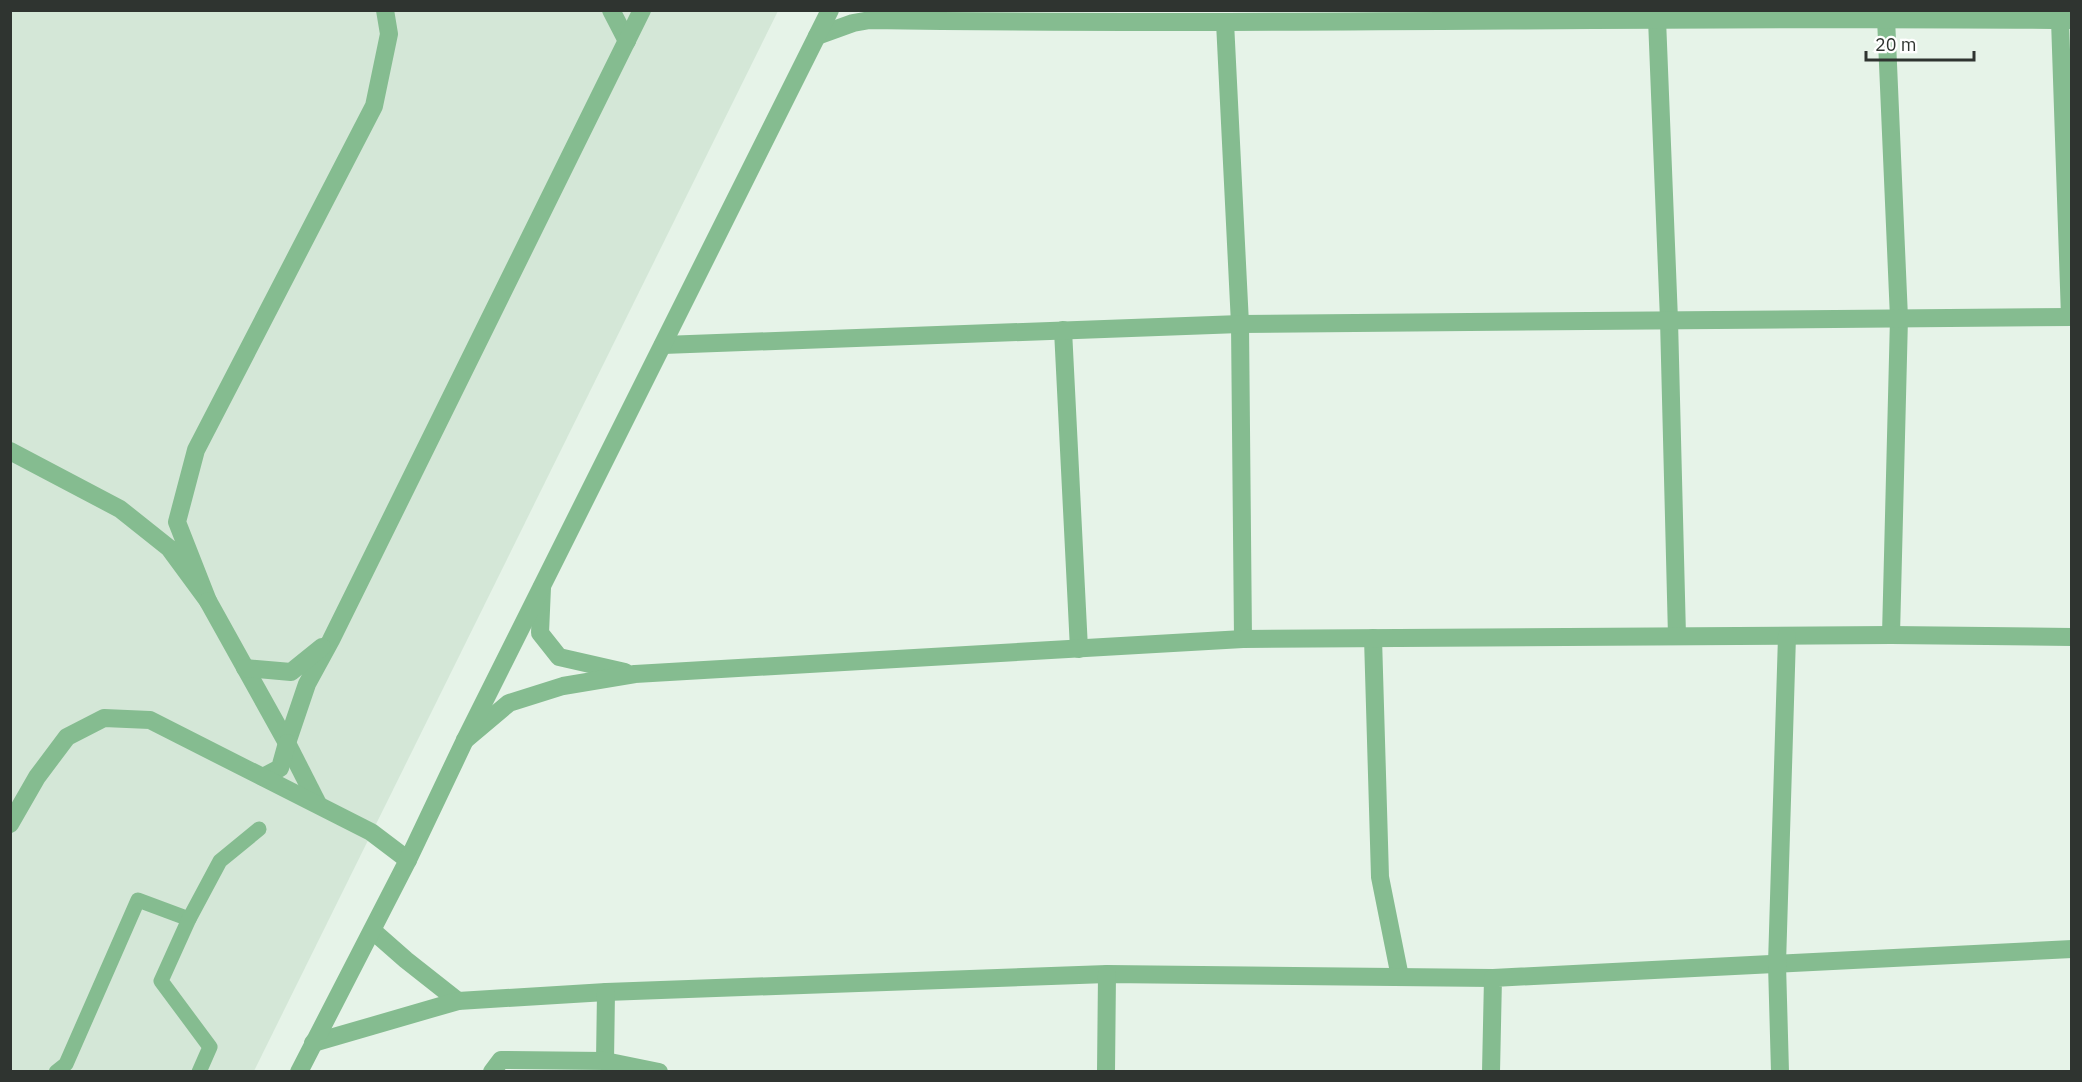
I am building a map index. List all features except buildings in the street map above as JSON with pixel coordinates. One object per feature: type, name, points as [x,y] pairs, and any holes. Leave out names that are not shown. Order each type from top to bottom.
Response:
[{"type":"street","points":[[208,601],[177,522],[196,450],[374,106],[389,34],[385,10]]},
{"type":"street","points":[[611,10],[627,41]]},
{"type":"street","points":[[263,777],[280,768],[307,684],[642,10]]},
{"type":"street","points":[[299,1071],[373,931],[465,740],[830,10]]},
{"type":"street","points":[[663,345],[1240,324],[2071,317],[2066,20],[1886,18],[1657,20],[1546,15],[1225,22],[893,16],[853,23],[817,36]]},
{"type":"street","points":[[1886,18],[1899,318],[1891,635]]},
{"type":"street","points":[[1657,20],[1669,320],[1677,636]]},
{"type":"street","points":[[1225,22],[1240,324],[1243,639]]},
{"type":"street","points":[[1063,330],[1079,649]]},
{"type":"street","points":[[10,452],[120,509],[169,548],[208,601],[287,743],[318,804]]},
{"type":"street","points":[[542,586],[540,633],[559,657],[635,674]]},
{"type":"street","points":[[465,740],[509,702],[563,686],[635,674],[1243,639],[1891,635],[2072,637]]},
{"type":"street","points":[[1780,1071],[1777,964],[1787,636]]},
{"type":"street","points":[[1373,638],[1380,877],[1400,977]]},
{"type":"street","points":[[245,668],[291,672],[330,640]]},
{"type":"street","points":[[10,824],[15,805],[68,737],[104,718],[150,720],[371,832],[408,860]]},
{"type":"street","points":[[373,931],[458,1000]]},
{"type":"street","points":[[313,1043],[458,1000],[606,992],[1107,974],[1493,978],[2072,949]]},
{"type":"street","points":[[1107,974],[1107,1071]]},
{"type":"street","points":[[1491,1071],[1493,978]]},
{"type":"street","points":[[605,1061],[606,992]]},
{"type":"street","points":[[492,1071],[501,1060],[605,1061],[659,1071]]},
{"type":"lane","points":[[199,1071],[210,1047],[161,981],[189,919],[220,861],[259,829]]},
{"type":"lane","points":[[56,1071],[66,1064],[138,900],[189,919]]},
{"type":"shaded area","points":[[10,11],[778,11],[254,1071],[11,1071]]}]
